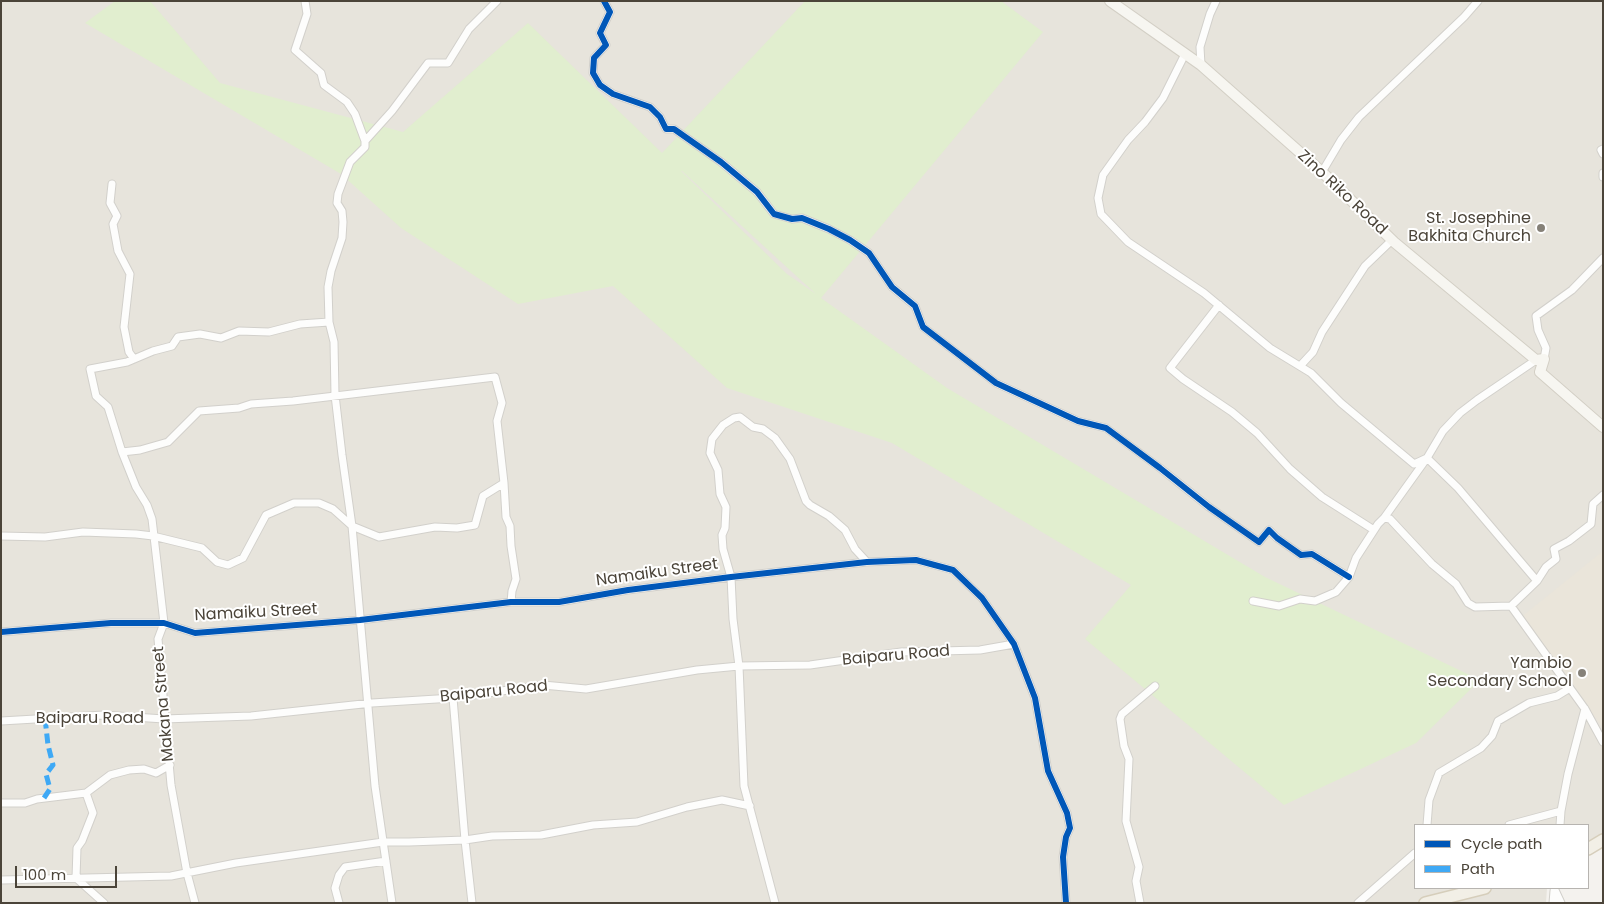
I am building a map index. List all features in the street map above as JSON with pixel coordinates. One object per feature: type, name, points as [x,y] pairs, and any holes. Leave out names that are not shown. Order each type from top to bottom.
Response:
[{"type":"main road","points":[[1589,848],[1603,840]]},
{"type":"main road","points":[[1425,903],[1481,889]]},
{"type":"street","points":[[304,1],[307,14],[295,50],[321,73],[324,85],[347,102],[355,114],[365,141],[365,147],[350,162],[338,194],[337,203],[342,211],[342,238],[331,271],[328,288],[329,322],[334,342],[335,395],[346,496],[352,526],[375,786],[392,903]]},
{"type":"street","points":[[365,141],[392,111],[428,63],[448,63],[469,29],[497,1]]},
{"type":"street","points":[[604,1],[610,12],[600,33],[606,45],[594,58],[593,74],[600,85],[613,94],[650,107],[660,117],[666,129],[674,129],[721,162],[757,192],[774,214],[792,219],[802,218],[830,229],[868,253],[892,288],[915,306],[923,327],[996,383],[1078,421],[1106,428],[1209,507],[1259,542],[1268,530],[1301,555],[1312,554],[1349,577]]},
{"type":"street","name":"Zino Riko Road","points":[[1110,1],[1201,65],[1322,172],[1392,240],[1540,360]]},
{"type":"street","points":[[1201,65],[1200,47],[1216,1]]},
{"type":"street","points":[[1322,172],[1341,140],[1360,117],[1464,17],[1478,1]]},
{"type":"street","points":[[1185,54],[1163,98],[1128,140],[1103,175],[1098,198],[1101,214],[1128,242],[1219,305],[1270,348],[1311,373],[1341,403],[1414,464],[1428,458]]},
{"type":"street","points":[[1603,149],[1601,150],[1603,154]]},
{"type":"street","points":[[112,184],[110,203],[116,216],[114,224],[118,251],[130,274],[124,326],[129,352],[134,359],[172,346],[178,337],[200,334],[221,338],[239,331],[269,332],[300,324],[329,322]]},
{"type":"street","points":[[1300,366],[1313,352],[1322,332],[1365,266],[1392,240]]},
{"type":"street","points":[[1603,258],[1572,290],[1536,316],[1538,330],[1546,348],[1540,360],[1540,372],[1603,427]]},
{"type":"street","points":[[1219,305],[1170,368],[1232,412],[1257,433],[1290,468],[1322,497],[1374,530]]},
{"type":"street","name":"Makana Street","points":[[134,359],[90,369],[96,396],[108,407],[122,452],[136,487],[147,504],[152,519],[164,623],[158,639],[171,784],[187,873],[195,903]]},
{"type":"street","points":[[1253,601],[1279,606],[1300,599],[1314,600],[1336,592],[1349,577],[1356,558],[1374,530],[1428,458],[1443,431],[1460,413],[1477,400],[1540,360]]},
{"type":"street","points":[[122,452],[140,450],[168,442],[199,411],[239,408],[251,404],[293,401],[495,377],[502,403],[497,421],[506,517],[510,526],[516,579],[511,602]]},
{"type":"street","points":[[775,903],[744,786],[739,666],[733,619],[731,577],[723,549],[722,535],[725,528],[726,507],[720,494],[718,470],[710,453],[712,440],[723,426],[740,416],[753,427],[762,429],[775,438],[792,465],[806,501],[829,516],[845,530],[855,549],[867,562]]},
{"type":"street","points":[[1428,458],[1458,488],[1537,580]]},
{"type":"street","points":[[1,536],[45,537],[83,532],[153,536],[202,548],[217,562],[228,566],[243,558],[266,515],[294,503],[318,503],[333,509],[352,526],[379,537],[435,527],[456,528],[475,526],[483,496],[504,483]]},
{"type":"street","points":[[1384,518],[1390,519],[1397,525],[1432,564],[1456,584],[1468,603],[1476,607],[1511,606],[1537,580],[1546,566],[1556,559],[1554,549],[1569,541],[1591,524],[1593,504],[1603,495]]},
{"type":"street","name":"Namaiku Street","points":[[1,632],[111,623],[164,623],[194,633],[360,620],[511,602],[559,602],[628,590],[731,577],[867,562],[916,560],[952,570],[982,598],[1014,644],[1035,698],[1048,771],[1066,813],[1070,828],[1066,837],[1063,857],[1066,903]]},
{"type":"street","points":[[1511,606],[1585,709],[1603,742]]},
{"type":"street","name":"Baiparu Road","points":[[1,720],[104,715],[164,720],[252,716],[368,704],[453,698],[543,685],[586,689],[697,670],[739,666],[810,665],[901,652],[980,650],[1014,644]]},
{"type":"street","points":[[1140,903],[1136,881],[1139,867],[1126,820],[1129,759],[1124,746],[1120,719],[1122,714],[1155,686]]},
{"type":"street","points":[[1427,824],[1429,800],[1439,773],[1481,748],[1492,736],[1498,721],[1530,703],[1557,696],[1570,688]]},
{"type":"street","points":[[453,698],[472,903]]},
{"type":"street","points":[[1560,824],[1568,774],[1585,709]]},
{"type":"street","points":[[1,803],[25,803],[37,799],[86,794],[110,775],[137,769],[156,773],[170,765]]},
{"type":"street","points":[[76,878],[77,848],[82,841],[93,813],[86,794]]},
{"type":"street","points":[[1,880],[171,876],[236,863],[383,842],[465,840],[492,836],[542,835],[593,825],[637,822],[687,807],[722,800],[750,806]]},
{"type":"street","points":[[1513,824],[1561,811]]},
{"type":"street","points":[[1358,903],[1414,854]]},
{"type":"street","points":[[340,903],[335,888],[339,875],[345,867],[386,861]]},
{"type":"street","points":[[76,878],[104,903]]},
{"type":"street","points":[[1554,889],[1561,903]]},
{"type":"street","points":[[1553,903],[1554,889]]},
{"type":"shaded area","points":[[1,1],[1603,1],[1603,833],[1589,842],[1589,824],[1414,824],[1414,889],[1547,889],[1546,903],[1,903]]},
{"type":"shaded area","name":"Yambio Secondary School","points":[[1603,551],[1603,728],[1520,618]]},
{"type":"green space","points":[[115,1],[150,1],[220,83],[403,132],[528,23],[662,153],[805,1],[1001,1],[1043,32],[821,298],[947,388],[1265,577],[1480,680],[1416,743],[1284,805],[1085,639],[1131,585],[892,443],[727,388],[613,286],[518,304],[401,228],[341,174],[85,23]],"holes":[[[682,171],[816,294],[787,274]]]},
{"type":"marked path","points":[[44,798],[50,789],[46,774],[53,765],[48,745],[45,718]]},
{"type":"cycle path","points":[[604,1],[610,12],[600,33],[606,45],[594,58],[593,73],[600,85],[613,94],[650,107],[660,117],[666,129],[674,129],[721,162],[757,192],[774,214],[792,219],[802,218],[829,229],[869,253],[892,287],[915,306],[923,327],[996,383],[1078,421],[1106,428],[1209,507],[1259,542],[1269,530],[1301,555],[1312,554],[1349,577]]},
{"type":"cycle path","points":[[1,632],[111,623],[164,623],[195,633],[360,620],[511,602],[559,602],[628,590],[731,577],[867,562],[916,560],[953,570],[982,598],[1014,644],[1035,698],[1048,771],[1067,813],[1070,828],[1066,837],[1063,857],[1066,903]]},
{"type":"place","name":"St. Josephine Bakhita Church","points":[[1541,228]]},
{"type":"place","name":"Yambio Secondary School","points":[[1582,673]]}]
